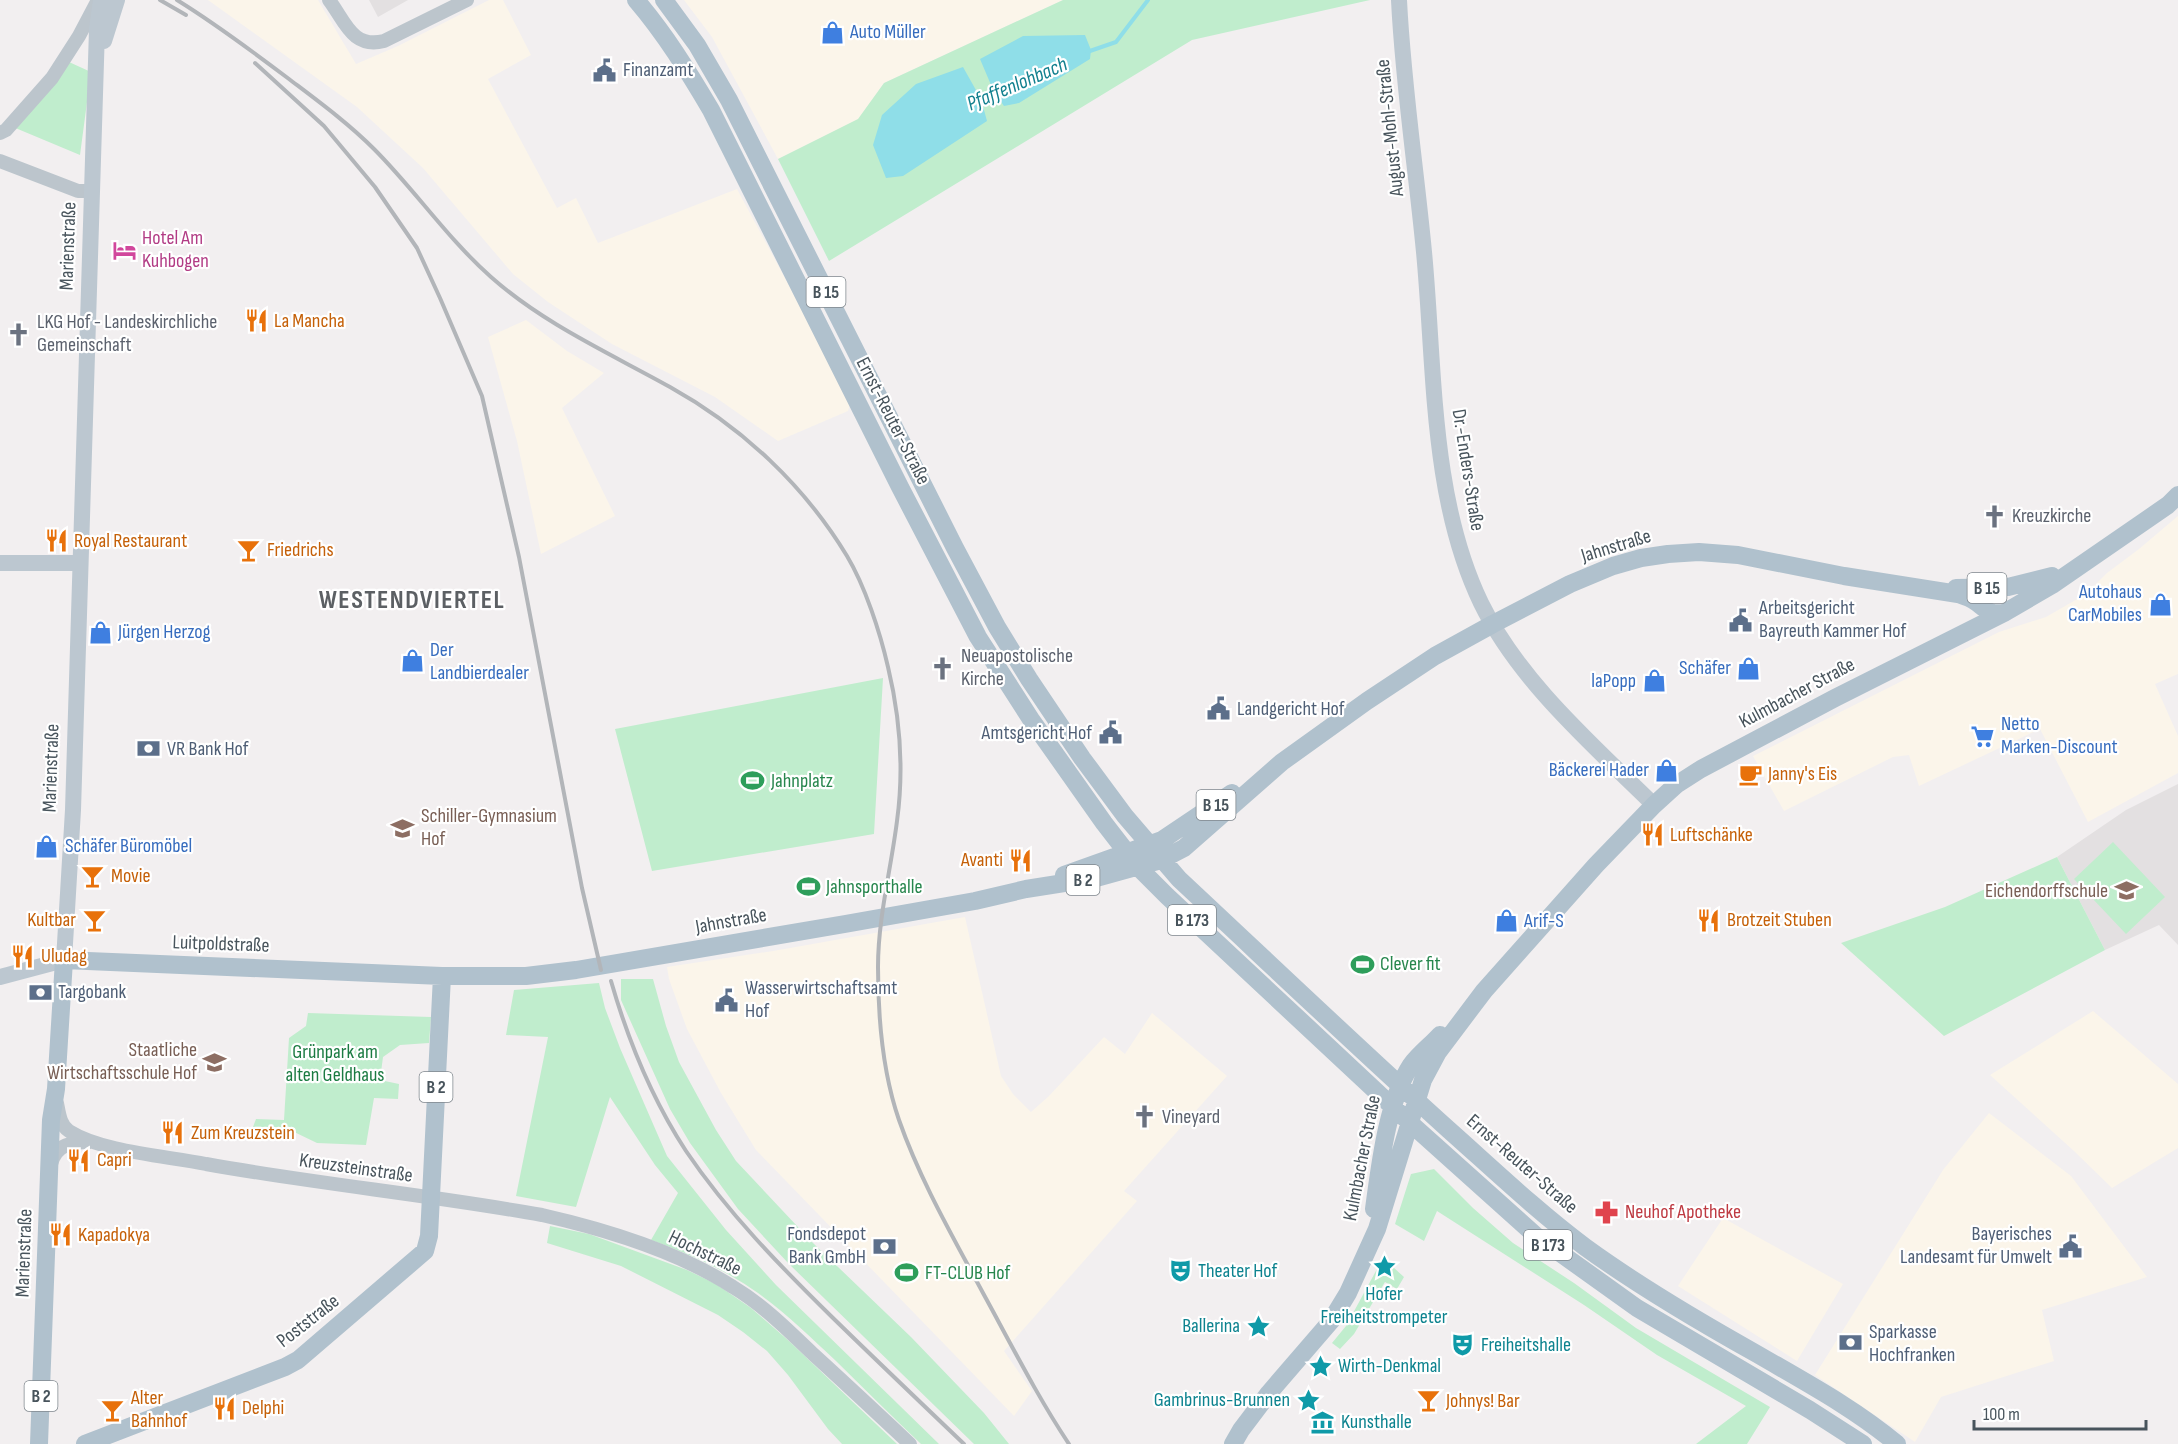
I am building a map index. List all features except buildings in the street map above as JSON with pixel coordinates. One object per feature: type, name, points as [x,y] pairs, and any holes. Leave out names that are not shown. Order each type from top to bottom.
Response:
[{"type":"main road","name":"Ernst-Reuter-Straße","points":[[636,0],[661,29],[711,110],[978,637],[1032,721],[1132,860],[1167,896],[1409,1122],[1535,1235],[1586,1274],[1637,1308],[1810,1410],[1863,1444]]},
{"type":"main road","name":"Ernst-Reuter-Straße","points":[[664,0],[697,45],[729,100],[950,539],[997,627],[1075,748],[1149,846]]},
{"type":"main road","name":"August-Mohl-Straße","points":[[1400,0],[1424,252]]},
{"type":"main road","name":"Marienstraße","points":[[39,1444],[51,1120],[56,1089],[73,810],[96,92],[107,3]]},
{"type":"main road","name":"Dr.-Enders-Straße","points":[[1424,252],[1438,424],[1446,489],[1470,577],[1493,624],[1524,669],[1561,714],[1654,805]]},
{"type":"main road","name":"Kulmbacher Straße","points":[[1365,1258],[1378,1177],[1393,1107],[1400,1086],[1413,1063],[1484,991],[1596,865],[1654,805],[1676,785],[1710,764],[2004,613],[2168,505],[2178,495]]},
{"type":"main road","name":"Jahnstraße","points":[[442,976],[526,976],[576,970],[1096,878],[1132,860],[1149,846],[1173,834],[1435,656],[1570,584],[1613,566],[1641,558],[1699,552],[1738,555],[1958,594],[1971,599],[1985,611],[1993,614],[2004,613]]},
{"type":"main road","points":[[0,562],[80,563]]},
{"type":"main road","name":"B 15","points":[[1897,584],[1993,588],[2025,584],[2075,568]]},
{"type":"main road","name":"Jahnstraße","points":[[1161,860],[1188,845],[1282,762]]},
{"type":"main road","name":"B 15","points":[[1149,846],[1161,860]]},
{"type":"main road","name":"B 15","points":[[1132,860],[1161,860]]},
{"type":"main road","name":"Ernst-Reuter-Straße","points":[[1161,860],[1416,1101],[1549,1218],[1610,1265],[1707,1326],[1827,1395],[1876,1427],[1897,1444]]},
{"type":"main road","name":"Luitpoldstraße","points":[[0,977],[64,960],[442,976]]},
{"type":"main road","name":"B 2","points":[[431,1199],[442,976]]},
{"type":"main road","name":"Kulmbacher Straße","points":[[1233,1444],[1269,1393],[1331,1321],[1348,1293],[1382,1217],[1423,1080],[1438,1053],[1484,991]]},
{"type":"main road","name":"Poststraße","points":[[85,1444],[285,1367],[308,1353],[425,1251],[429,1242],[431,1199]]},
{"type":"street","points":[[329,0],[355,37],[372,44],[384,41],[467,0]]},
{"type":"street","points":[[0,133],[6,130],[52,78],[79,36],[107,3]]},
{"type":"street","points":[[0,161],[78,191],[92,191]]},
{"type":"street","points":[[50,1168],[58,1149],[61,1120],[56,1089]]},
{"type":"street","name":"Kreuzsteinstraße","points":[[61,1120],[70,1131],[98,1142],[140,1153],[431,1199]]},
{"type":"street","name":"Kreuzsteinstraße","points":[[58,1149],[72,1143],[98,1142]]},
{"type":"street","name":"Hochstraße","points":[[431,1199],[526,1212],[576,1222],[691,1263],[735,1288],[779,1322],[910,1444]]},
{"type":"shaded area","points":[[208,0],[318,0],[356,64],[398,46],[489,0],[503,0],[531,55],[488,79],[557,208],[576,198],[598,243],[737,189],[850,404],[848,411],[778,441],[715,397],[612,344],[548,302],[513,274],[423,168],[357,107]]},
{"type":"shaded area","points":[[369,0],[408,0],[378,17]]},
{"type":"shaded area","points":[[684,0],[1063,0],[884,83],[859,119],[778,159],[712,37]]},
{"type":"shaded area","points":[[526,320],[567,351],[604,373],[562,408],[615,516],[541,554],[517,441],[488,337]]},
{"type":"shaded area","points":[[2178,516],[2178,674],[2155,684],[2178,736],[2178,773],[2088,822],[2040,729],[1919,786],[1909,755],[1893,757],[1784,811],[1753,756],[1999,632],[2046,617],[2086,594],[2107,573]]},
{"type":"shaded area","name":"Eichendorffschule","points":[[2178,784],[2178,945],[2159,925],[2105,950],[2057,857],[2126,810]]},
{"type":"shaded area","points":[[965,917],[1001,1076],[1013,1094],[1031,1112],[1104,1037],[1125,1054],[1152,1013],[1227,1076],[1124,1191],[1137,1201],[1004,1351],[1032,1391],[1014,1416],[756,1150],[721,1093],[687,1029],[667,967]]},
{"type":"shaded area","points":[[2093,1011],[2178,1084],[2178,1148],[2112,1188],[1990,1075]]},
{"type":"shaded area","points":[[1989,1113],[2071,1176],[2147,1277],[2042,1310],[2054,1361],[1941,1397],[1915,1442],[1815,1375],[1943,1170]]},
{"type":"shaded area","points":[[1723,1218],[1843,1284],[1797,1361],[1678,1286]]},
{"type":"green space","points":[[1063,0],[1370,0],[1192,40],[829,261],[778,159],[858,119],[884,83]]},
{"type":"green space","points":[[69,62],[91,72],[80,155],[13,127]]},
{"type":"green space","name":"Jahnplatz","points":[[883,678],[874,834],[652,871],[615,729]]},
{"type":"green space","points":[[2113,842],[2165,897],[2126,934],[2074,879]]},
{"type":"green space","points":[[2057,857],[2105,950],[1944,1036],[1841,943],[1945,907]]},
{"type":"green space","points":[[621,979],[653,979],[679,1062],[716,1130],[736,1161],[813,1243],[911,1337],[984,1413],[1009,1444],[974,1444],[789,1264],[738,1209],[690,1143],[670,1109],[621,1000]]},
{"type":"green space","points":[[599,983],[605,1008],[620,1048],[667,1156],[726,1230],[776,1285],[939,1444],[921,1444],[801,1328],[752,1289],[706,1263],[651,1240],[678,1193],[655,1165],[610,1097],[576,1207],[516,1196],[548,1037],[506,1035],[514,990]]},
{"type":"green space","name":"Grünpark am alten Geldhaus","points":[[308,1013],[431,1017],[429,1043],[400,1045],[383,1057],[380,1080],[399,1084],[398,1099],[374,1098],[366,1145],[317,1143],[290,1130],[253,1127],[256,1119],[284,1120],[289,1038],[306,1026]]},
{"type":"green space","points":[[1434,1169],[1473,1208],[1513,1243],[1636,1328],[1770,1407],[1747,1444],[1696,1444],[1746,1406],[1657,1355],[1584,1305],[1437,1211],[1424,1241],[1395,1224],[1411,1174]]},
{"type":"green space","points":[[550,1226],[589,1234],[687,1270],[716,1284],[751,1308],[789,1341],[897,1444],[842,1444],[767,1351],[743,1332],[718,1315],[621,1266],[547,1243]]},
{"type":"green space","points":[[1383,1258],[1404,1277],[1397,1289],[1385,1282],[1354,1334],[1340,1349],[1332,1343],[1346,1326]]},
{"type":"water","points":[[1085,35],[1091,50],[1090,59],[1019,103],[1004,106],[994,92],[980,59],[1023,36]]},
{"type":"water","points":[[963,67],[981,99],[987,121],[903,176],[886,178],[873,145],[882,115],[916,84]]},
{"type":"waterway","name":"Pfaffenlohbach","points":[[1087,52],[1116,42],[1148,0]]},
{"type":"waterway","name":"Pfaffenlohbach","points":[[978,100],[998,90]]},
{"type":"railway","points":[[160,0],[186,15]]},
{"type":"railway","points":[[177,0],[248,48],[354,130],[389,165],[475,262],[511,294],[577,337],[697,403],[746,439],[791,482],[811,505],[847,556],[866,595],[881,639],[892,686],[900,744],[899,802],[882,912],[878,967],[882,1044],[893,1101],[907,1142],[938,1208],[1025,1370],[1069,1444]]},
{"type":"railway","points":[[255,63],[324,126],[375,187],[417,248],[482,396],[519,557],[582,888],[601,970]]},
{"type":"railway","points":[[611,981],[633,1047],[652,1090],[662,1111],[702,1174],[755,1238],[794,1279],[964,1444]]},
{"type":"place","name":"Auto Müller","points":[[832,32]]},
{"type":"place","name":"Finanzamt","points":[[605,70]]},
{"type":"place","name":"Hotel Am Kuhbogen","points":[[124,250]]},
{"type":"place","name":"La Mancha","points":[[256,321]]},
{"type":"place","name":"LKG Hof - Landeskirchliche Gemeinschaft","points":[[19,334]]},
{"type":"place","name":"Kreuzkirche","points":[[1994,516]]},
{"type":"place","name":"Royal Restaurant","points":[[56,541]]},
{"type":"place","name":"Friedrichs","points":[[249,550]]},
{"type":"place","name":"Autohaus CarMobiles","points":[[2160,604]]},
{"type":"place","name":"Arbeitsgericht Bayreuth Kammer Hof","points":[[1741,620]]},
{"type":"place","name":"Jürgen Herzog","points":[[100,632]]},
{"type":"place","name":"Der Landbierdealer","points":[[412,661]]},
{"type":"place","name":"Neuapostolische Kirche","points":[[943,668]]},
{"type":"place","name":"Schäfer","points":[[1749,668]]},
{"type":"place","name":"laPopp","points":[[1654,681]]},
{"type":"place","name":"Landgericht Hof","points":[[1219,709]]},
{"type":"place","name":"Amtsgericht Hof","points":[[1110,733]]},
{"type":"place","name":"Netto Marken-Discount","points":[[1983,736]]},
{"type":"place","name":"VR Bank Hof","points":[[149,749]]},
{"type":"place","name":"Bäckerei Hader","points":[[1667,770]]},
{"type":"place","name":"Janny's Eis","points":[[1750,774]]},
{"type":"place","name":"Jahnplatz","points":[[753,781]]},
{"type":"place","name":"Schiller-Gymnasium Hof","points":[[403,828]]},
{"type":"place","name":"Luftschänke","points":[[1652,835]]},
{"type":"place","name":"Schäfer Büromöbel","points":[[47,846]]},
{"type":"place","name":"Avanti","points":[[1021,860]]},
{"type":"place","name":"Movie","points":[[93,876]]},
{"type":"place","name":"Jahnsporthalle","points":[[808,887]]},
{"type":"place","name":"Eichendorffschule","points":[[2126,891]]},
{"type":"place","name":"Kultbar","points":[[94,920]]},
{"type":"place","name":"Brotzeit Stuben","points":[[1709,920]]},
{"type":"place","name":"Arif-S","points":[[1506,921]]},
{"type":"place","name":"Uludag","points":[[23,956]]},
{"type":"place","name":"Clever fit","points":[[1362,964]]},
{"type":"place","name":"Targobank","points":[[40,992]]},
{"type":"place","name":"Wasserwirtschaftsamt Hof","points":[[727,1000]]},
{"type":"place","name":"Staatliche Wirtschaftsschule Hof","points":[[215,1062]]},
{"type":"place","name":"Vineyard","points":[[1144,1117]]},
{"type":"place","name":"Zum Kreuzstein","points":[[173,1133]]},
{"type":"place","name":"Capri","points":[[79,1160]]},
{"type":"place","name":"Neuhof Apotheke","points":[[1607,1212]]},
{"type":"place","name":"Kapadokya","points":[[60,1235]]},
{"type":"place","name":"Fondsdepot Bank GmbH","points":[[884,1246]]},
{"type":"place","name":"Bayerisches Landesamt für Umwelt","points":[[2070,1246]]},
{"type":"place","name":"Hofer Freiheitstrompeter","points":[[1384,1267]]},
{"type":"place","name":"Theater Hof","points":[[1180,1271]]},
{"type":"place","name":"FT-CLUB Hof","points":[[907,1273]]},
{"type":"place","name":"Ballerina","points":[[1258,1326]]},
{"type":"place","name":"Sparkasse Hochfranken","points":[[1851,1343]]},
{"type":"place","name":"Freiheitshalle","points":[[1463,1345]]},
{"type":"place","name":"Wirth-Denkmal","points":[[1320,1366]]},
{"type":"place","name":"Gambrinus-Brunnen","points":[[1308,1400]]},
{"type":"place","name":"Johnys! Bar","points":[[1428,1401]]},
{"type":"place","name":"Delphi","points":[[224,1408]]},
{"type":"place","name":"Alter Bahnhof","points":[[113,1410]]},
{"type":"place","name":"Kunsthalle","points":[[1323,1422]]},
{"type":"district","name":"WESTENDVIERTEL","points":[[412,600]]}]
